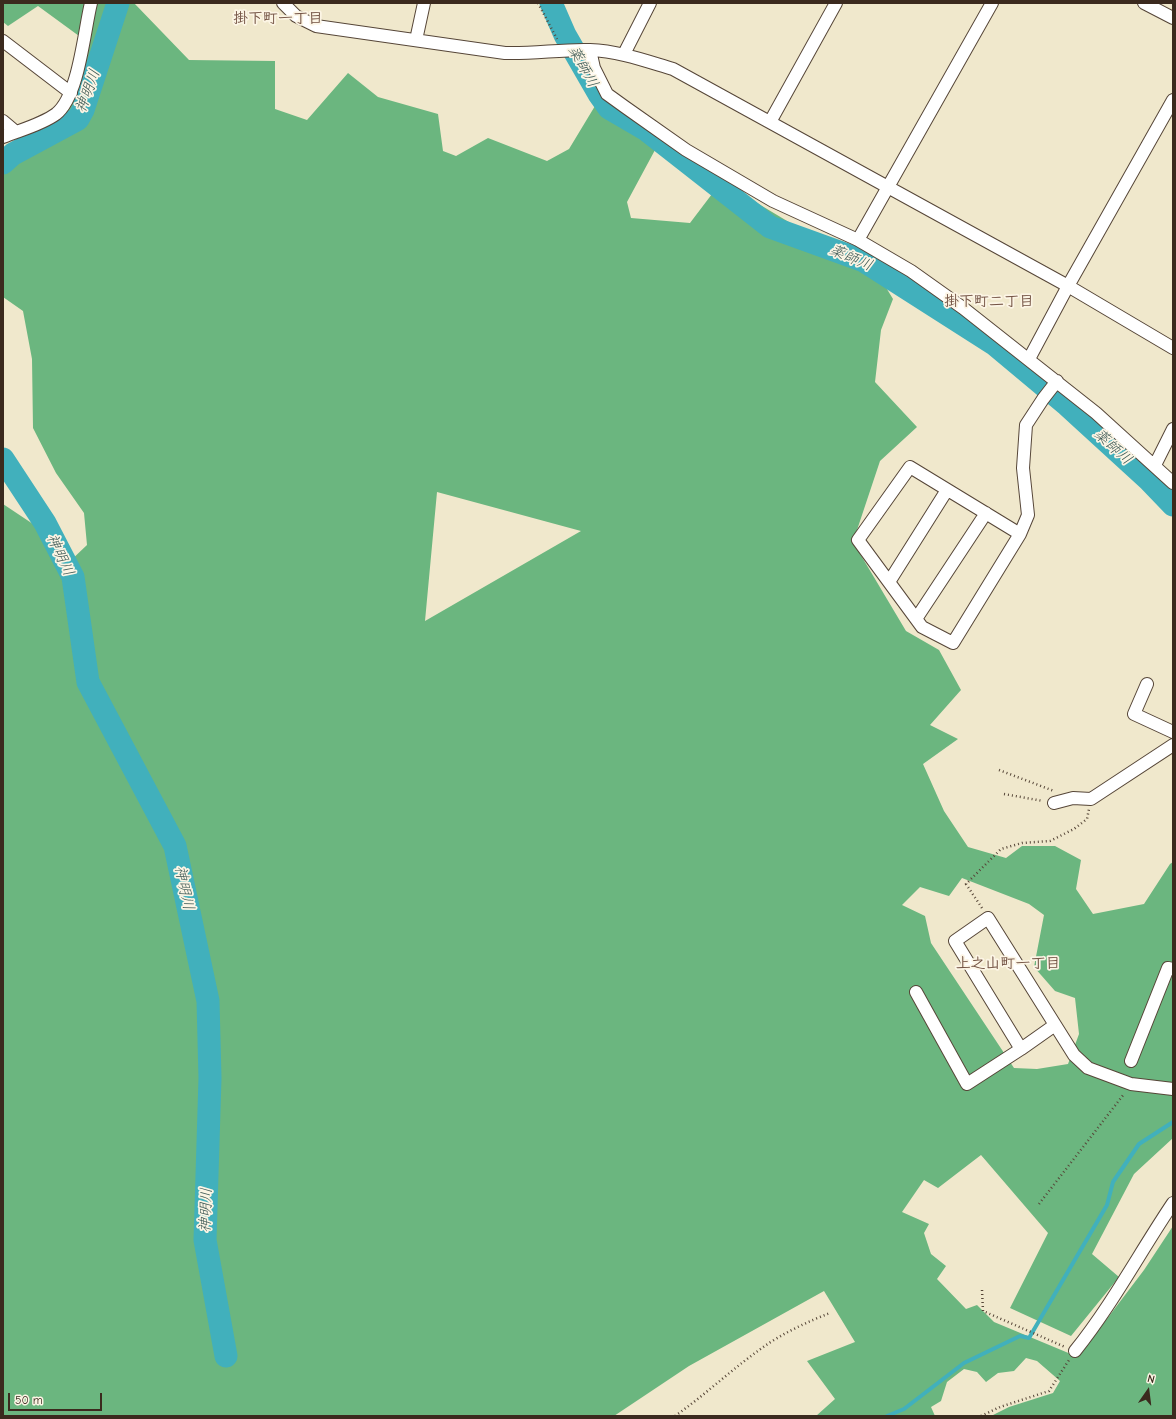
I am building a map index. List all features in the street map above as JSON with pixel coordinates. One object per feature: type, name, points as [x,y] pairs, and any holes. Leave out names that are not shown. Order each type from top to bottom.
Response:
[{"type":"street","points":[[3,138],[45,121],[58,112],[71,93],[77,73],[91,3]]},
{"type":"street","points":[[283,3],[296,16],[316,26],[505,53],[532,54],[590,50],[624,54],[673,69],[1068,286],[1173,348]]},
{"type":"street","points":[[416,40],[424,3]]},
{"type":"street","points":[[624,54],[650,3]]},
{"type":"street","points":[[770,122],[836,3]]},
{"type":"street","points":[[858,240],[992,3]]},
{"type":"street","points":[[1144,3],[1173,18]]},
{"type":"street","points":[[3,41],[71,93]]},
{"type":"street","points":[[590,50],[594,68],[607,94],[686,150],[773,201],[858,240],[911,271],[1029,359],[1096,413],[1155,465],[1173,483]]},
{"type":"street","points":[[1029,359],[1068,286],[1173,100]]},
{"type":"street","points":[[3,121],[16,132]]},
{"type":"street","points":[[1020,534],[910,467],[858,540],[922,627],[953,643],[1020,534],[1028,515],[1023,468],[1026,425],[1043,399],[1057,382]]},
{"type":"street","points":[[1155,465],[1173,429]]},
{"type":"street","points":[[889,582],[948,490]]},
{"type":"street","points":[[916,619],[986,513]]},
{"type":"street","points":[[1147,684],[1134,714],[1173,732]]},
{"type":"street","points":[[1054,803],[1073,798],[1091,799],[1173,745]]},
{"type":"street","points":[[1022,1049],[955,940],[988,918],[1074,1055],[1088,1068],[1131,1084],[1173,1089]]},
{"type":"street","points":[[1131,1060],[1168,968],[1173,969]]},
{"type":"street","points":[[916,992],[967,1084],[1022,1049],[1055,1025]]},
{"type":"street","points":[[1075,1351],[1092,1329],[1173,1203]]},
{"type":"path","points":[[538,3],[556,36],[561,51]]},
{"type":"path","points":[[999,770],[1073,798]]},
{"type":"path","points":[[1004,794],[1054,803]]},
{"type":"path","points":[[988,918],[966,884],[1001,849],[1022,843],[1050,841],[1074,829],[1087,818],[1091,799]]},
{"type":"path","points":[[1039,1204],[1131,1084]]},
{"type":"path","points":[[981,1416],[1000,1407],[1049,1391],[1075,1351],[983,1311],[982,1290]]},
{"type":"path","points":[[675,1416],[700,1398],[762,1347],[817,1318],[830,1313]]},
{"type":"green space","points":[[3,3],[134,3],[189,60],[275,61],[275,109],[307,120],[348,73],[378,97],[438,114],[443,151],[456,156],[488,138],[547,161],[569,149],[598,101],[662,137],[627,202],[631,218],[690,223],[712,194],[742,194],[879,276],[893,299],[881,330],[875,382],[917,427],[880,461],[853,542],[906,631],[939,650],[961,690],[930,725],[958,739],[923,764],[944,811],[968,847],[1006,858],[1022,846],[1055,846],[1081,860],[1076,889],[1093,914],[1144,904],[1170,864],[1173,862],[1173,1138],[1134,1174],[1092,1254],[1119,1277],[1071,1336],[1010,1308],[1048,1233],[981,1155],[938,1188],[924,1180],[902,1212],[929,1224],[924,1233],[931,1254],[946,1266],[937,1279],[966,1309],[977,1305],[994,1322],[1078,1357],[1144,1270],[1173,1226],[1173,1416],[991,1416],[1009,1407],[1053,1393],[1060,1381],[1037,1361],[1026,1358],[1014,1371],[998,1373],[986,1382],[977,1372],[964,1369],[947,1382],[941,1401],[931,1407],[935,1416],[816,1416],[835,1399],[807,1361],[855,1342],[824,1291],[689,1366],[614,1416],[3,1416],[3,504],[33,524],[67,564],[87,545],[84,513],[56,473],[33,428],[32,359],[23,311],[3,297],[3,155],[63,114],[71,101],[90,44],[38,6],[8,26],[3,22]],"holes":[[[437,492],[581,531],[425,621]],[[962,878],[1029,904],[1044,915],[1034,967],[1055,991],[1075,998],[1079,1034],[1068,1064],[1037,1069],[1014,1068],[931,943],[925,916],[902,905],[920,887],[949,896]]]},
{"type":"waterway","name":"神明川","points":[[3,163],[13,154],[78,119],[83,110],[118,3]]},
{"type":"waterway","name":"薬師川","points":[[551,3],[565,35],[599,94],[609,108],[645,129],[770,227],[864,261],[994,344],[1067,405],[1149,480],[1173,505]]},
{"type":"waterway","name":"神明川","points":[[3,459],[45,523],[73,577],[88,682],[175,846],[208,1001],[210,1078],[205,1240],[226,1356]]},
{"type":"waterway","points":[[887,1416],[904,1409],[964,1363],[1020,1336],[1029,1338],[1107,1205],[1113,1182],[1139,1144],[1173,1122]]},
{"type":"district","name":"掛下町一丁目","points":[[278,19]]},
{"type":"district","name":"掛下町二丁目","points":[[989,302]]},
{"type":"district","name":"上之山町一丁目","points":[[1008,964]]}]
